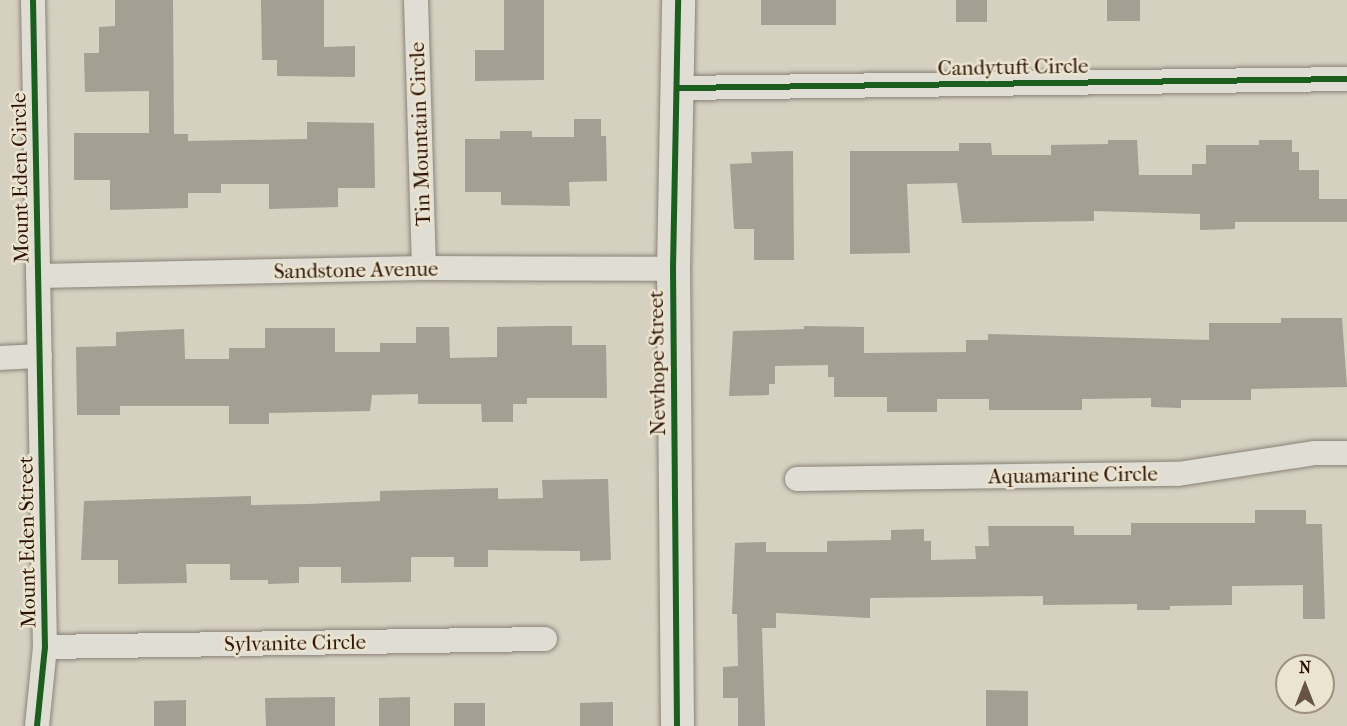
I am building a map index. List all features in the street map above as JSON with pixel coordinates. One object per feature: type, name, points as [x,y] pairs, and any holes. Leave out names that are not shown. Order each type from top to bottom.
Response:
[{"type":"street","name":"Mount Eden Circle","points":[[33,0],[40,356]]},
{"type":"street","name":"Tin Mountain Circle","points":[[416,0],[424,268]]},
{"type":"street","name":"Newhope Street","points":[[678,0],[679,88],[673,268],[678,726]]},
{"type":"street","name":"Candytuft Circle","points":[[679,88],[1347,79]]},
{"type":"street","name":"Sandstone Avenue","points":[[38,276],[424,268],[673,268]]},
{"type":"street","points":[[0,358],[40,356]]},
{"type":"street","name":"Mount Eden Street","points":[[37,726],[45,647],[40,356]]},
{"type":"street","name":"Aquamarine Circle","points":[[797,479],[1178,474],[1315,453],[1347,453]]},
{"type":"street","name":"Sylvanite Circle","points":[[45,647],[545,639]]},
{"type":"building","points":[[115,0],[173,0],[174,134],[188,134],[188,141],[307,139],[307,122],[374,123],[375,188],[338,188],[338,207],[269,209],[269,184],[221,184],[221,193],[188,193],[188,208],[110,210],[110,180],[74,180],[74,133],[149,133],[149,91],[85,92],[84,53],[99,53],[99,27],[115,26]]},
{"type":"building","points":[[261,0],[324,0],[324,47],[355,46],[355,77],[277,76],[277,60],[262,60]]},
{"type":"building","points":[[504,0],[544,0],[544,80],[475,81],[475,50],[504,50]]},
{"type":"building","points":[[761,0],[836,0],[836,25],[761,25]]},
{"type":"building","points":[[956,0],[987,0],[987,22],[956,22]]},
{"type":"building","points":[[1107,0],[1140,0],[1140,21],[1107,21]]},
{"type":"building","points":[[574,119],[601,119],[601,136],[606,136],[607,181],[569,182],[570,206],[501,205],[501,192],[465,192],[465,139],[500,139],[500,131],[532,131],[532,137],[574,137]]},
{"type":"building","points":[[1108,140],[1137,140],[1139,175],[1192,175],[1192,164],[1206,164],[1206,145],[1259,145],[1259,140],[1292,140],[1292,152],[1299,152],[1299,170],[1319,170],[1319,199],[1347,199],[1347,222],[1235,222],[1235,229],[1200,230],[1200,214],[1094,211],[1094,221],[962,223],[957,183],[907,184],[910,253],[850,254],[850,151],[959,151],[959,143],[991,143],[992,155],[1051,155],[1051,145],[1108,144]]},
{"type":"building","points":[[793,151],[794,260],[754,260],[754,229],[734,229],[730,164],[752,163],[751,152]]},
{"type":"building","points":[[1281,318],[1342,318],[1347,387],[1251,389],[1251,400],[1181,400],[1181,408],[1151,407],[1151,398],[1082,399],[1082,410],[989,410],[989,399],[937,399],[937,412],[887,412],[887,397],[834,397],[834,377],[828,377],[828,365],[775,366],[775,384],[769,384],[769,395],[729,396],[733,331],[804,329],[804,326],[864,327],[864,353],[966,352],[966,340],[988,340],[988,334],[1209,340],[1209,323],[1281,323]]},
{"type":"building","points":[[572,326],[572,345],[606,345],[607,398],[527,398],[527,404],[513,404],[513,422],[482,422],[481,404],[418,404],[418,394],[372,395],[370,411],[269,413],[269,424],[229,424],[229,406],[120,406],[120,415],[77,415],[76,347],[116,346],[116,332],[184,329],[185,359],[229,359],[229,348],[265,348],[265,328],[335,328],[335,352],[380,352],[380,343],[416,343],[416,327],[449,327],[450,358],[497,357],[497,327]]},
{"type":"building","points":[[608,479],[611,560],[580,561],[580,551],[488,550],[488,567],[454,567],[454,557],[411,557],[411,582],[341,583],[341,567],[299,567],[299,583],[268,584],[268,580],[230,580],[230,564],[186,564],[187,583],[118,584],[118,560],[81,560],[84,501],[251,496],[251,505],[307,504],[380,501],[380,491],[498,488],[498,499],[543,498],[542,480]]},
{"type":"building","points":[[1255,510],[1306,510],[1306,524],[1322,524],[1325,619],[1303,619],[1303,585],[1232,586],[1232,605],[1170,606],[1170,610],[1137,610],[1137,604],[1043,605],[1043,596],[870,598],[870,618],[776,613],[776,628],[762,628],[765,726],[738,726],[738,698],[723,698],[723,667],[738,666],[737,614],[732,614],[735,543],[766,542],[766,552],[827,552],[827,541],[891,540],[891,530],[924,529],[924,541],[931,541],[931,560],[976,559],[975,546],[989,546],[988,526],[1074,526],[1074,535],[1131,535],[1131,523],[1255,523]]},
{"type":"building","points":[[986,690],[1028,691],[1028,726],[986,726]]},
{"type":"building","points":[[335,697],[335,726],[266,726],[265,698]]},
{"type":"building","points":[[410,697],[410,726],[379,726],[379,698]]},
{"type":"building","points":[[186,700],[186,726],[154,726],[154,701]]},
{"type":"building","points":[[613,702],[613,726],[580,726],[580,703]]},
{"type":"building","points":[[454,703],[485,703],[485,726],[454,726]]},
{"type":"cycle path","points":[[33,0],[45,647],[37,726]]},
{"type":"cycle path","points":[[677,726],[673,269],[678,0]]},
{"type":"cycle path","points":[[679,88],[1347,79]]}]
